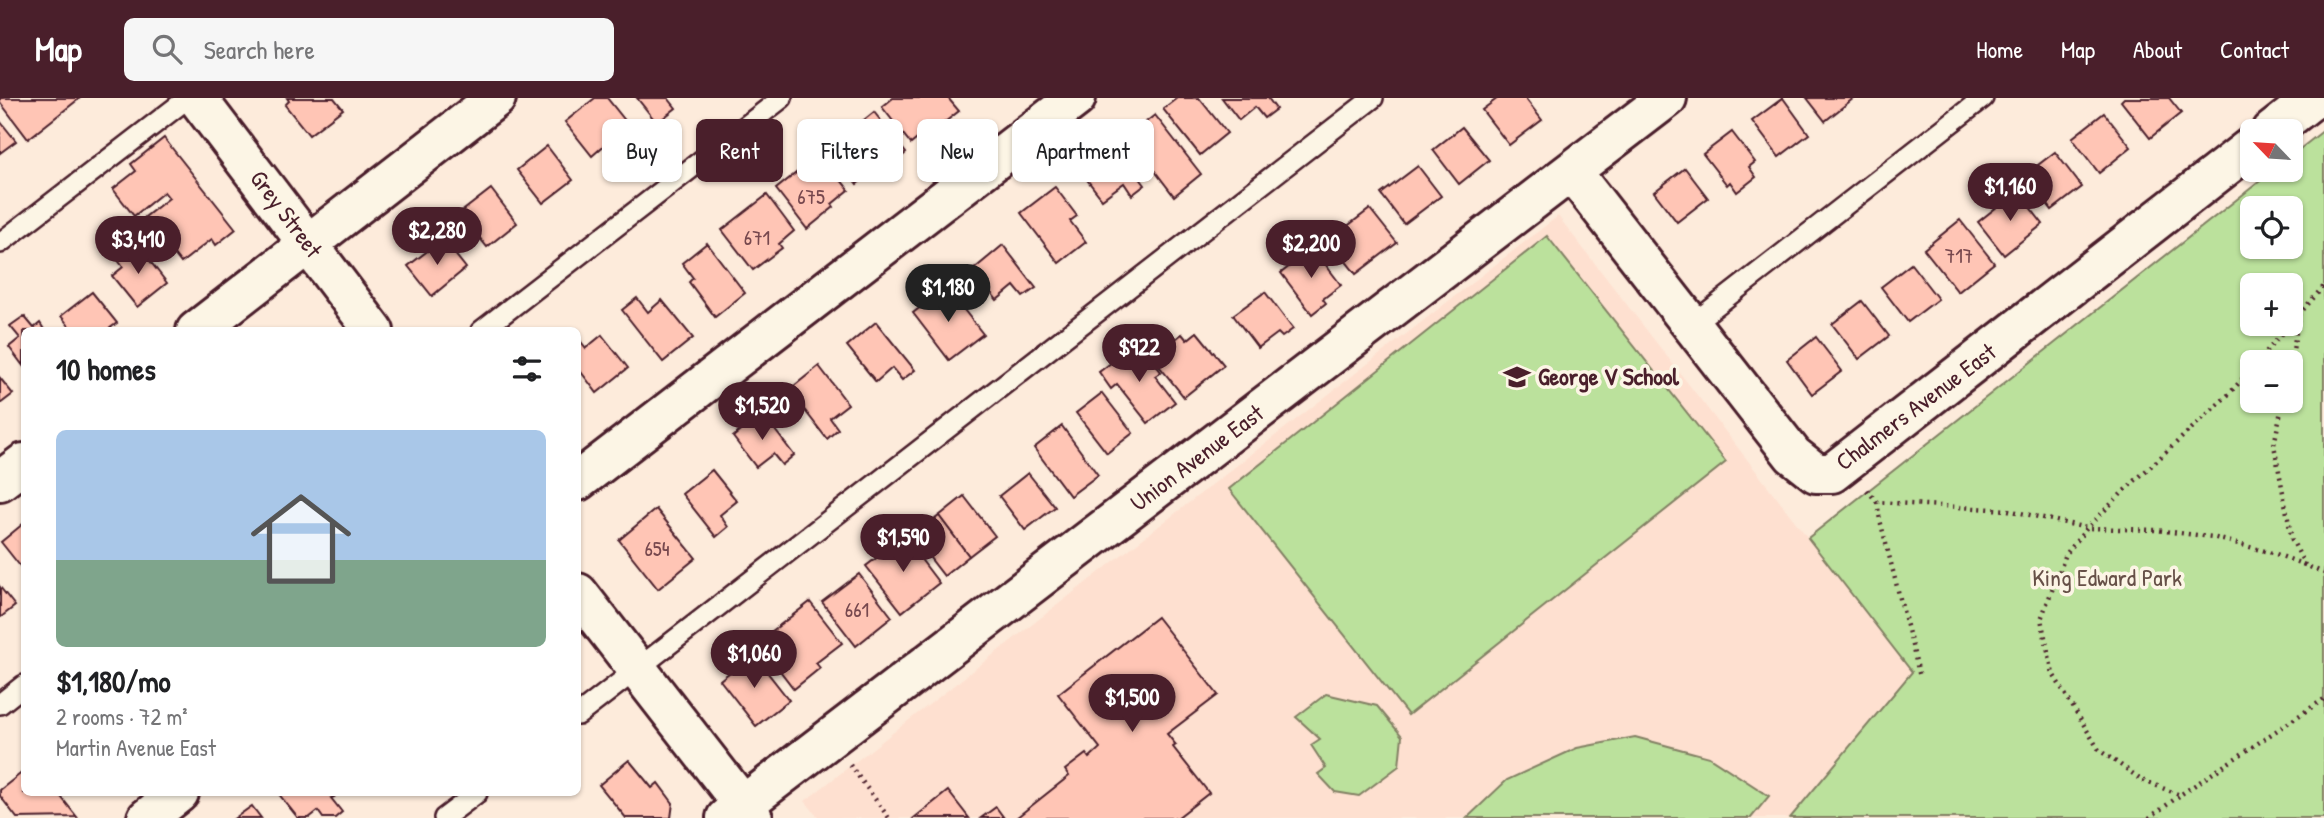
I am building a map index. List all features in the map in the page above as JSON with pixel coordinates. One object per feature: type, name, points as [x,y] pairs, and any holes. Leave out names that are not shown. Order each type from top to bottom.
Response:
[{"type":"street","name":"Grey Street","points":[[197,98],[371,327]]},
{"type":"street","points":[[201,327],[496,98]]},
{"type":"street","points":[[581,479],[1076,98]]},
{"type":"street","name":"Union Avenue East","points":[[741,814],[1667,98]]},
{"type":"street","points":[[2287,119],[2314,98]]},
{"type":"street","name":"Chalmers Avenue East","points":[[1572,173],[1802,464],[1816,473],[1832,472],[1846,463],[2240,155]]},
{"type":"street","points":[[0,481],[21,465]]},
{"type":"street","points":[[581,597],[638,668],[741,814]]},
{"type":"street","points":[[147,818],[175,796]]},
{"type":"lane","points":[[0,243],[188,98]]},
{"type":"lane","points":[[486,327],[782,98]]},
{"type":"lane","points":[[581,713],[1373,98]]},
{"type":"lane","points":[[1691,325],[1983,98]]},
{"type":"lane","points":[[0,704],[21,687]]},
{"type":"lane","points":[[444,818],[473,796]]},
{"type":"path","points":[[2303,310],[2324,286]]},
{"type":"path","points":[[2268,350],[2280,336]]},
{"type":"path","points":[[2180,795],[2142,780],[2099,750],[2053,674],[2041,619],[2066,554],[2087,528],[2240,382]]},
{"type":"path","points":[[2280,413],[2274,444],[2292,540],[2305,565]]},
{"type":"path","points":[[1846,463],[1877,502],[1920,677]]},
{"type":"path","points":[[1877,502],[2008,510],[2087,528],[2157,530],[2212,537],[2276,554],[2324,573]]},
{"type":"path","points":[[2148,818],[2324,699]]},
{"type":"path","points":[[847,760],[889,818]]},
{"type":"shaded area","name":"George V School","points":[[1558,216],[1912,672],[1790,818],[819,818],[805,801]]},
{"type":"green space","name":"King Edward Park","points":[[2324,130],[2324,818],[1790,818],[1912,672],[1808,538],[2240,197],[2240,259],[2303,259],[2303,196],[2241,196],[2259,182],[2303,182],[2303,147]]},
{"type":"green space","points":[[1547,236],[1726,462],[1408,715],[1229,489]]},
{"type":"green space","points":[[1326,694],[1377,706],[1402,736],[1399,766],[1359,796],[1335,792],[1318,774],[1326,768],[1311,745],[1320,739],[1296,717]]},
{"type":"green space","points":[[1635,737],[1709,757],[1769,796],[1751,818],[1467,818],[1507,780],[1577,748]]},
{"type":"building","points":[[0,98],[80,98],[28,139],[0,102]]},
{"type":"building","points":[[287,98],[334,98],[343,109],[309,135],[285,105],[289,101]]},
{"type":"building","points":[[595,98],[607,98],[624,119],[602,119],[602,147],[592,156],[565,122]]},
{"type":"building","points":[[637,98],[668,98],[676,108],[662,119],[654,119]]},
{"type":"building","points":[[893,98],[948,98],[959,111],[949,119],[917,119],[917,139],[911,144],[903,134],[903,119],[891,119],[882,107]]},
{"type":"building","points":[[1177,98],[1199,98],[1227,133],[1200,155],[1163,109]]},
{"type":"building","points":[[1222,98],[1268,98],[1276,109],[1264,118],[1255,107],[1239,120]]},
{"type":"building","points":[[1498,98],[1525,98],[1542,120],[1509,145],[1482,110]]},
{"type":"building","points":[[1783,98],[1809,134],[1779,157],[1752,121]]},
{"type":"building","points":[[1807,98],[1854,98],[1825,121]]},
{"type":"building","points":[[2124,98],[2169,98],[2181,113],[2150,138],[2121,101]]},
{"type":"building","points":[[874,112],[879,119],[865,119]]},
{"type":"building","points":[[2104,113],[2131,147],[2099,173],[2072,138]]},
{"type":"building","points":[[1155,115],[1201,174],[1174,196],[1154,170],[1154,119],[1150,119]]},
{"type":"building","points":[[0,121],[16,141],[0,153]]},
{"type":"building","points":[[1462,127],[1489,160],[1459,184],[1433,150]]},
{"type":"building","points":[[1732,132],[1755,162],[1749,167],[1756,177],[1737,192],[1730,182],[1727,185],[1703,154]]},
{"type":"building","points":[[164,138],[236,229],[216,245],[212,239],[181,263],[145,217],[169,198],[164,192],[134,216],[113,189],[136,171],[131,164]]},
{"type":"building","points":[[547,146],[573,180],[543,203],[517,170]]},
{"type":"building","points":[[2055,152],[2082,187],[2052,210],[2025,175]]},
{"type":"building","points":[[1418,166],[1441,196],[1404,224],[1381,194]]},
{"type":"building","points":[[1685,168],[1708,198],[1677,222],[1654,192]]},
{"type":"building","points":[[797,172],[797,182],[843,182],[849,190],[832,204],[834,207],[807,229],[776,189]]},
{"type":"building","points":[[1089,182],[1143,182],[1145,185],[1132,195],[1124,183],[1102,199]]},
{"type":"building","points":[[1055,187],[1077,216],[1070,221],[1086,242],[1059,263],[1021,213]]},
{"type":"building","points":[[491,189],[517,223],[487,247],[460,213]]},
{"type":"building","points":[[2017,191],[2043,224],[2004,255],[1978,222]]},
{"type":"building","points":[[767,195],[794,231],[779,244],[782,248],[753,270],[722,230]]},
{"type":"building","points":[[1370,209],[1397,243],[1356,274],[1329,240]]},
{"type":"building","points":[[1960,220],[1994,263],[1958,292],[1924,249]]},
{"type":"building","points":[[443,239],[466,268],[432,296],[408,266]]},
{"type":"building","points":[[707,243],[745,293],[715,317],[689,282],[693,278],[682,263]]},
{"type":"building","points":[[126,245],[136,257],[143,252],[167,283],[137,307],[112,276],[123,267],[114,255]]},
{"type":"building","points":[[1003,245],[1036,288],[1023,297],[1014,286],[997,300],[973,270]]},
{"type":"building","points":[[1313,248],[1341,285],[1323,299],[1326,303],[1312,314],[1281,273]]},
{"type":"building","points":[[1911,264],[1938,299],[1908,322],[1881,287]]},
{"type":"building","points":[[946,287],[983,334],[949,360],[913,313]]},
{"type":"building","points":[[92,292],[117,323],[112,327],[70,327],[61,316]]},
{"type":"building","points":[[1265,292],[1293,329],[1282,337],[1278,333],[1258,348],[1233,315]]},
{"type":"building","points":[[637,298],[648,312],[662,300],[693,338],[663,362],[622,310]]},
{"type":"building","points":[[1862,301],[1889,336],[1859,359],[1832,324]]},
{"type":"building","points":[[24,316],[33,327],[21,327],[21,363],[9,347],[20,338],[10,326]]},
{"type":"building","points":[[876,322],[915,370],[902,380],[892,368],[876,382],[847,346]]},
{"type":"building","points":[[1197,332],[1224,365],[1184,397],[1152,357],[1182,334],[1187,340]]},
{"type":"building","points":[[602,335],[628,368],[597,393],[581,372],[581,342],[586,348]]},
{"type":"building","points":[[1816,337],[1842,371],[1812,394],[1787,360]]},
{"type":"building","points":[[1132,347],[1143,361],[1149,356],[1161,372],[1155,376],[1175,402],[1148,423],[1117,384],[1111,389],[1099,372]]},
{"type":"building","points":[[819,366],[848,404],[830,418],[838,429],[827,439],[789,390]]},
{"type":"building","points":[[0,378],[13,394],[0,404]]},
{"type":"building","points":[[1102,393],[1133,433],[1107,453],[1076,413]]},
{"type":"building","points":[[762,413],[794,455],[782,465],[773,454],[756,467],[733,437]]},
{"type":"building","points":[[1062,426],[1098,475],[1070,496],[1034,448]]},
{"type":"building","points":[[712,470],[737,501],[720,515],[728,527],[716,537],[682,494]]},
{"type":"building","points":[[1028,473],[1055,507],[1025,530],[999,496]]},
{"type":"building","points":[[964,496],[995,536],[969,556],[939,516]]},
{"type":"building","points":[[656,509],[696,558],[658,589],[619,540]]},
{"type":"building","points":[[939,516],[969,556],[944,576],[913,536]]},
{"type":"building","points":[[21,525],[21,567],[1,542]]},
{"type":"building","points":[[904,537],[939,583],[902,612],[866,566]]},
{"type":"building","points":[[859,574],[892,617],[856,646],[822,602]]},
{"type":"building","points":[[0,587],[15,606],[1,617],[0,616]]},
{"type":"building","points":[[810,602],[842,643],[816,663],[820,668],[794,689],[758,642]]},
{"type":"building","points":[[1157,617],[1218,695],[1167,734],[1176,745],[1173,747],[1209,793],[1177,818],[1016,818],[1069,776],[1065,770],[1086,754],[1089,758],[1100,748],[1058,694]]},
{"type":"building","points":[[753,654],[789,700],[756,726],[720,680]]},
{"type":"building","points":[[629,760],[652,788],[658,783],[673,803],[671,818],[626,818],[599,785]]},
{"type":"building","points":[[21,773],[21,796],[60,796],[77,817],[17,818],[0,796],[0,790]]},
{"type":"building","points":[[948,791],[969,818],[914,818]]},
{"type":"building","points":[[280,796],[333,796],[331,798],[342,812],[335,818],[323,818],[318,811],[309,818],[298,818]]},
{"type":"building","points":[[252,806],[261,818],[235,818]]},
{"type":"building","points":[[996,807],[1004,818],[981,818]]},
{"type":"place","name":"George V School","points":[[1517,377]]}]
